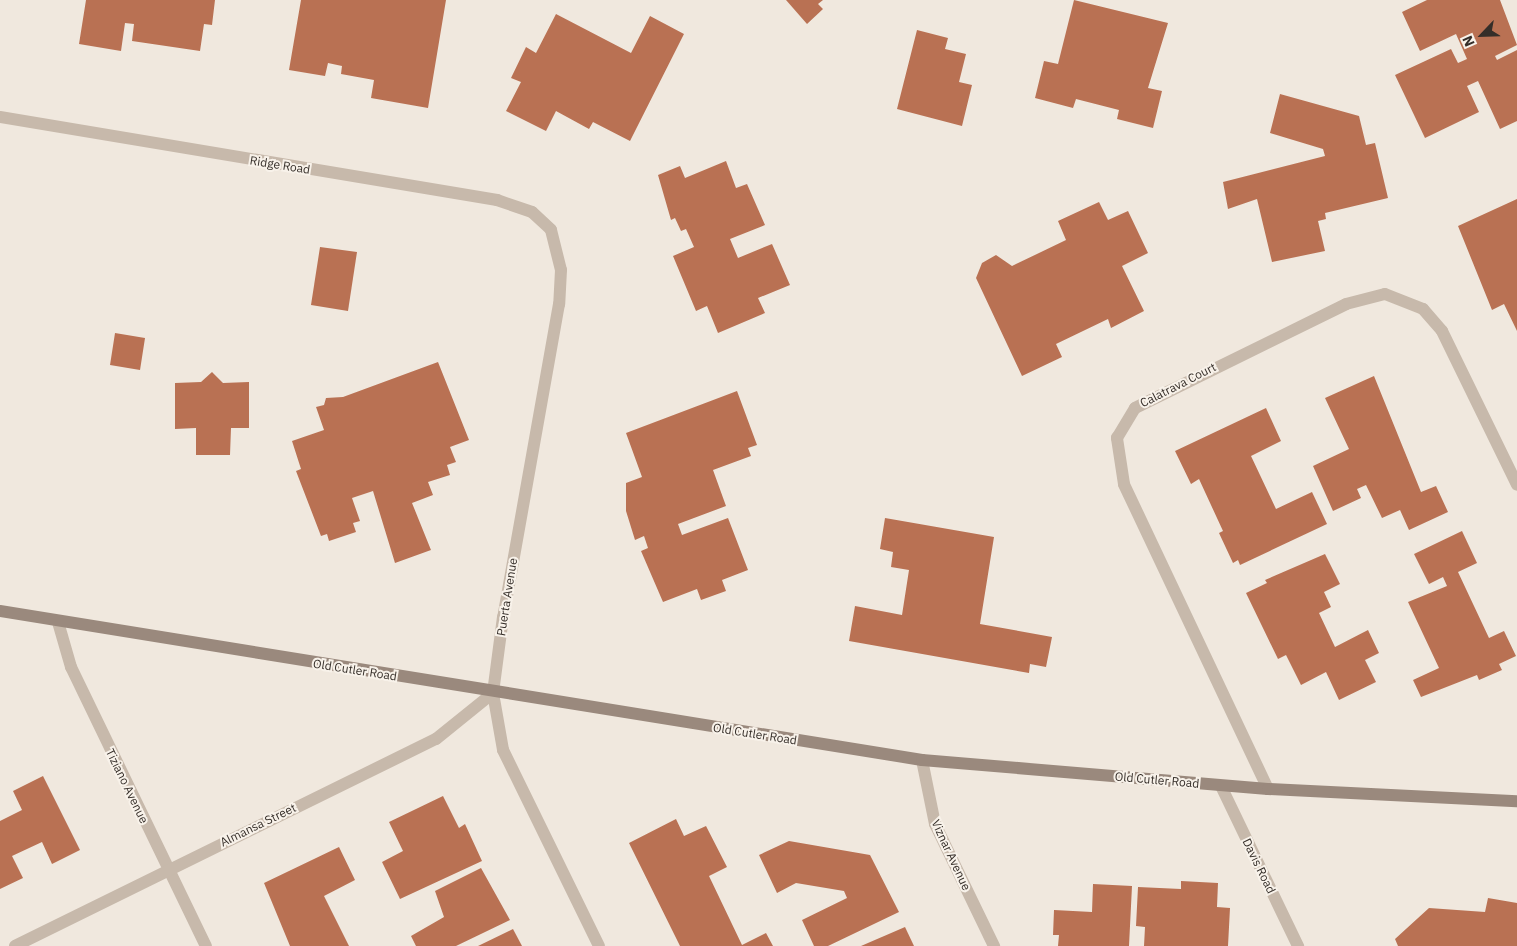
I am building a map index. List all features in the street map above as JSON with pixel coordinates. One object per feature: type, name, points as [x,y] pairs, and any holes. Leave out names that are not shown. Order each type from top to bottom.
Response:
[{"type":"main road","name":"Old Cutler Road","points":[[0,611],[494,693],[922,760],[1221,786],[1517,801]]},
{"type":"street","name":"Ridge Road","points":[[0,117],[497,200],[532,212],[551,230]]},
{"type":"street","name":"Puerta Avenue","points":[[551,230],[560,256],[559,304],[502,617],[494,693],[503,750],[599,946]]},
{"type":"street","name":"Calatrava Court","points":[[1268,789],[1124,484],[1117,438],[1135,408],[1346,304],[1385,294],[1423,309],[1442,331],[1517,485]]},
{"type":"street","name":"Tiziano Avenue","points":[[58,622],[70,667],[206,946]]},
{"type":"street","name":"Almansa Street","points":[[15,946],[168,869],[436,739],[494,693]]},
{"type":"street","name":"Viznar Avenue","points":[[922,760],[935,824],[994,946]]},
{"type":"street","name":"Davis Road","points":[[1221,786],[1298,946]]},
{"type":"building","points":[[86,0],[215,0],[212,25],[204,24],[200,51],[132,41],[134,24],[125,23],[121,51],[79,44]]},
{"type":"building","points":[[301,0],[446,0],[428,108],[371,98],[374,80],[341,74],[342,66],[328,63],[325,76],[289,70]]},
{"type":"building","points":[[786,0],[823,0],[818,4],[823,9],[807,24]]},
{"type":"building","points":[[1074,0],[1168,23],[1148,88],[1162,91],[1153,128],[1117,119],[1119,110],[1076,99],[1073,108],[1035,98],[1044,61],[1058,64]]},
{"type":"building","points":[[1427,0],[1500,0],[1517,45],[1495,56],[1497,60],[1517,50],[1517,121],[1500,129],[1478,81],[1467,86],[1479,112],[1425,138],[1395,75],[1451,49],[1458,63],[1467,59],[1456,34],[1420,51],[1402,12]]},
{"type":"building","points":[[556,14],[631,53],[650,16],[684,34],[630,141],[593,122],[589,129],[556,111],[546,131],[506,111],[521,82],[511,78],[526,47],[536,53]]},
{"type":"building","points":[[917,30],[948,38],[945,49],[966,54],[959,82],[972,85],[962,126],[897,109]]},
{"type":"building","points":[[1280,94],[1359,116],[1366,145],[1375,143],[1388,198],[1325,213],[1326,219],[1318,221],[1325,251],[1272,262],[1257,199],[1228,209],[1223,182],[1325,156],[1323,149],[1270,133]]},
{"type":"building","points":[[726,161],[736,188],[747,184],[765,225],[730,239],[738,258],[772,244],[790,285],[758,298],[765,313],[718,333],[707,306],[696,311],[673,256],[694,247],[686,229],[681,231],[675,218],[671,220],[658,175],[680,166],[685,178]]},
{"type":"building","points":[[1517,199],[1517,331],[1504,304],[1492,310],[1458,226]]},
{"type":"building","points":[[1099,202],[1108,220],[1128,211],[1148,253],[1122,266],[1144,311],[1111,328],[1108,319],[1056,344],[1062,357],[1022,376],[976,278],[982,263],[996,255],[1012,266],[1066,240],[1058,221]]},
{"type":"building","points":[[320,247],[357,252],[348,311],[311,305]]},
{"type":"building","points":[[115,333],[145,338],[140,370],[110,365]]},
{"type":"building","points":[[438,362],[469,440],[450,447],[456,462],[447,465],[450,475],[428,482],[433,495],[412,503],[431,550],[395,563],[373,491],[352,498],[360,521],[353,523],[356,532],[329,541],[327,534],[321,536],[296,471],[301,469],[292,441],[324,430],[316,407],[324,405],[326,398],[343,397]]},
{"type":"building","points":[[212,372],[223,383],[249,382],[249,428],[231,428],[230,455],[196,455],[196,428],[175,429],[175,383],[201,382]]},
{"type":"building","points":[[1374,376],[1421,492],[1436,486],[1448,512],[1409,530],[1400,510],[1382,518],[1366,485],[1357,489],[1361,498],[1333,511],[1313,466],[1349,449],[1325,398]]},
{"type":"building","points":[[737,391],[757,445],[748,448],[751,456],[713,470],[726,506],[678,524],[682,535],[728,518],[748,570],[722,580],[726,591],[701,600],[697,589],[663,602],[641,551],[648,548],[644,536],[635,540],[626,511],[626,483],[642,477],[626,433]]},
{"type":"building","points":[[1266,408],[1281,441],[1251,456],[1276,509],[1312,492],[1327,524],[1240,565],[1238,560],[1233,563],[1219,533],[1223,531],[1199,479],[1191,484],[1175,451]]},
{"type":"building","points":[[885,518],[994,537],[980,624],[1052,637],[1046,667],[1030,664],[1029,673],[849,641],[855,606],[902,615],[909,570],[891,567],[893,552],[880,549]]},
{"type":"building","points":[[1462,531],[1477,563],[1458,572],[1489,638],[1504,631],[1516,656],[1499,664],[1502,670],[1479,680],[1477,675],[1421,697],[1413,680],[1439,668],[1408,602],[1447,586],[1443,577],[1429,584],[1414,554]]},
{"type":"building","points":[[1325,554],[1340,584],[1324,592],[1331,607],[1319,613],[1335,647],[1368,630],[1379,653],[1365,660],[1376,682],[1339,700],[1326,672],[1301,685],[1286,655],[1278,659],[1246,593],[1267,583],[1265,580]]},
{"type":"building","points":[[43,776],[80,850],[52,864],[42,842],[12,856],[23,878],[0,889],[0,821],[22,810],[13,791]]},
{"type":"building","points":[[443,796],[459,828],[465,824],[482,861],[400,899],[382,862],[403,851],[389,822]]},
{"type":"building","points":[[676,819],[684,836],[706,826],[727,867],[709,876],[742,945],[766,933],[773,946],[680,946],[629,843]]},
{"type":"building","points":[[789,841],[870,855],[899,912],[828,946],[814,946],[802,920],[847,898],[844,891],[796,883],[777,893],[759,855]]},
{"type":"building","points":[[339,847],[355,880],[324,896],[349,946],[290,946],[264,883]]},
{"type":"building","points":[[481,868],[510,920],[456,946],[416,946],[411,936],[444,917],[435,891]]},
{"type":"building","points":[[1181,881],[1218,883],[1217,907],[1230,908],[1228,946],[1144,946],[1145,927],[1136,926],[1138,887],[1181,889]]},
{"type":"building","points":[[1093,884],[1132,886],[1129,946],[1058,946],[1059,935],[1053,935],[1054,910],[1092,912]]},
{"type":"building","points":[[1488,898],[1517,903],[1517,946],[1398,946],[1395,939],[1429,908],[1485,912]]},
{"type":"building","points":[[905,927],[914,946],[861,946]]},
{"type":"building","points":[[513,929],[522,946],[478,946]]}]
